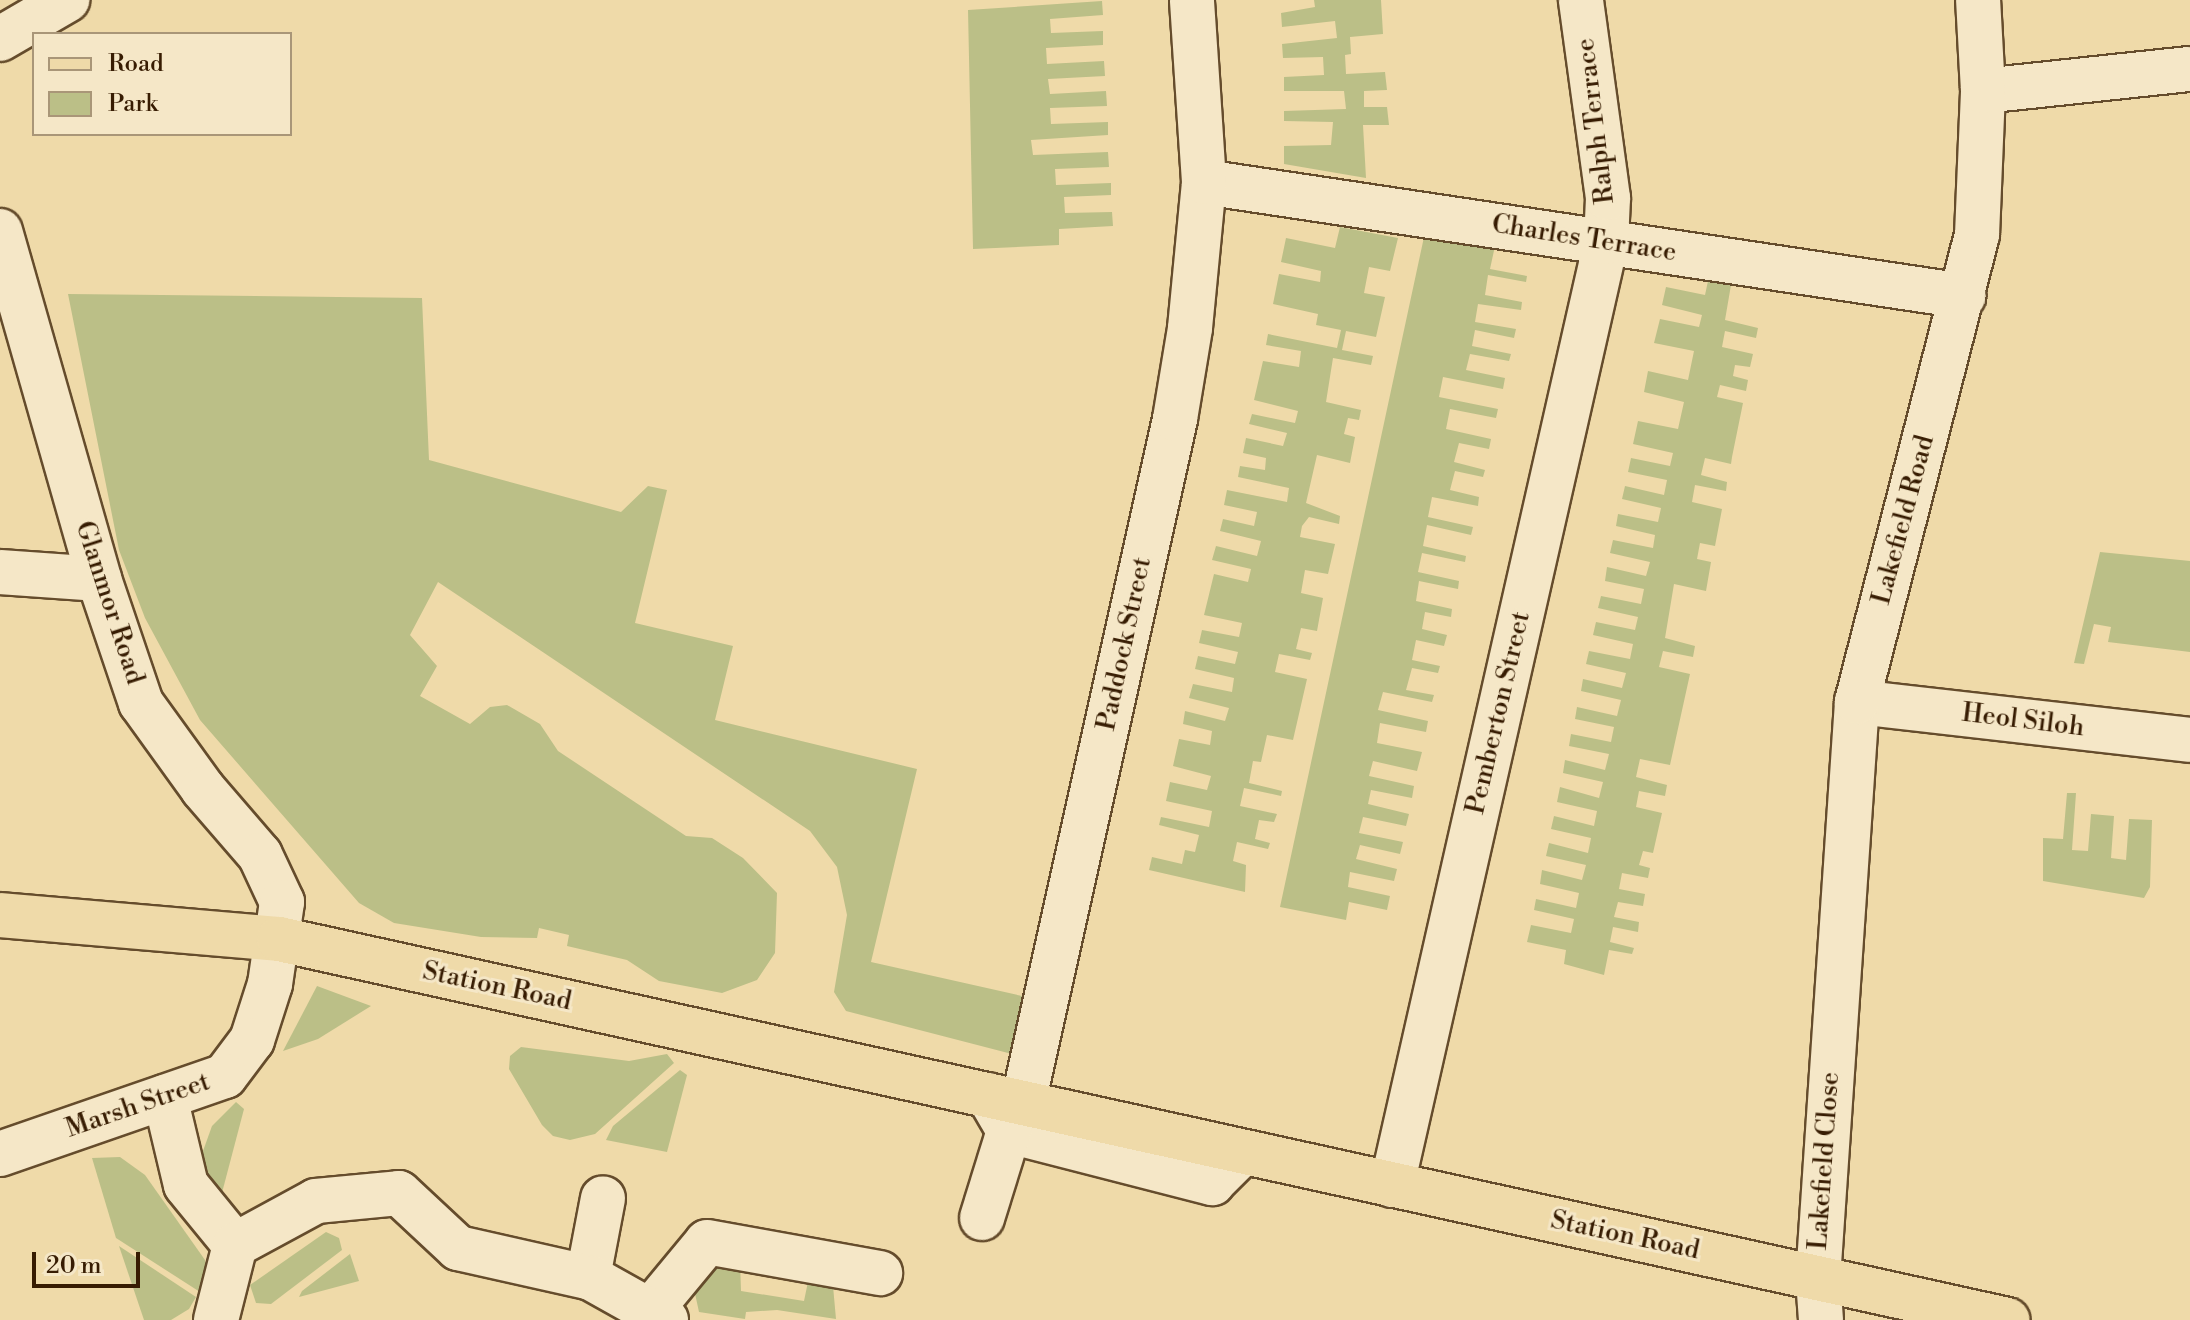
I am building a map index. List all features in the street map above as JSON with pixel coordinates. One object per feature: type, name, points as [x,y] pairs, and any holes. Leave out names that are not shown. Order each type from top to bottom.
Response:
[{"type":"main road","name":"Station Road","points":[[0,915],[279,939],[1006,1110],[1243,1152],[1392,1185],[1820,1299],[2007,1320]]},
{"type":"street","points":[[0,39],[67,0]]},
{"type":"street","name":"Paddock Street","points":[[982,1218],[1175,419],[1204,182],[1192,0]]},
{"type":"street","name":"Ralph Terrace","points":[[1581,0],[1608,198],[1606,242]]},
{"type":"street","name":"Lakefield Road","points":[[1833,1043],[1857,702],[1977,235],[1983,91],[1978,0]]},
{"type":"street","points":[[1983,91],[2190,69]]},
{"type":"street","name":"Charles Terrace","points":[[1204,182],[1963,296]]},
{"type":"street","name":"Glanmor Road","points":[[0,231],[99,579],[141,703],[203,789],[260,855],[282,902],[279,939]]},
{"type":"street","name":"Pemberton Street","points":[[1392,1185],[1606,242]]},
{"type":"street","points":[[0,572],[99,579]]},
{"type":"street","name":"Heol Siloh","points":[[1857,702],[2190,740]]},
{"type":"street","name":"Marsh Street","points":[[0,1154],[225,1076],[245,1049],[270,984],[279,939]]},
{"type":"street","name":"Lakefield Close","points":[[1820,1299],[1833,1043]]},
{"type":"street","points":[[165,1097],[186,1185],[235,1245]]},
{"type":"street","points":[[216,1320],[235,1245],[316,1201],[399,1193],[458,1248],[588,1277],[658,1316],[707,1242],[880,1273]]},
{"type":"street","points":[[588,1277],[603,1198]]},
{"type":"green space","points":[[1314,0],[1381,0],[1383,34],[1350,37],[1351,54],[1345,55],[1346,74],[1385,72],[1387,90],[1364,91],[1364,107],[1387,107],[1389,125],[1363,125],[1366,178],[1284,164],[1284,146],[1331,145],[1333,122],[1284,121],[1284,111],[1346,109],[1344,91],[1284,91],[1284,77],[1324,75],[1323,57],[1283,58],[1282,44],[1337,38],[1335,21],[1282,27],[1281,13],[1315,7]]},
{"type":"green space","points":[[1102,1],[1103,15],[1050,19],[1051,33],[1103,31],[1103,45],[1046,48],[1047,64],[1104,61],[1105,76],[1048,79],[1050,94],[1106,91],[1107,106],[1050,108],[1051,124],[1108,122],[1108,135],[1031,140],[1033,155],[1108,152],[1109,167],[1055,169],[1056,185],[1111,183],[1111,195],[1064,197],[1065,213],[1112,212],[1113,226],[1059,229],[1059,245],[973,249],[968,10]]},
{"type":"green space","points":[[1340,227],[1398,238],[1390,271],[1369,267],[1364,293],[1385,297],[1376,337],[1346,331],[1342,350],[1373,356],[1371,365],[1333,358],[1326,402],[1361,410],[1359,420],[1348,418],[1344,434],[1355,437],[1350,463],[1317,455],[1306,503],[1340,516],[1339,524],[1309,517],[1302,526],[1300,537],[1335,544],[1328,574],[1305,570],[1301,593],[1323,598],[1317,631],[1301,628],[1296,649],[1312,653],[1310,660],[1279,654],[1275,672],[1307,679],[1293,740],[1267,735],[1261,762],[1253,761],[1249,783],[1282,791],[1281,796],[1244,788],[1240,806],[1277,814],[1274,822],[1259,820],[1255,839],[1270,843],[1268,849],[1237,842],[1233,861],[1246,865],[1245,892],[1149,870],[1152,857],[1182,864],[1185,850],[1195,852],[1199,835],[1159,825],[1161,817],[1209,827],[1212,811],[1166,801],[1170,782],[1207,790],[1211,776],[1173,766],[1179,739],[1210,745],[1212,731],[1183,724],[1185,711],[1225,721],[1229,708],[1189,698],[1193,684],[1232,692],[1234,678],[1195,669],[1198,656],[1235,664],[1238,652],[1199,643],[1202,630],[1239,637],[1242,623],[1204,615],[1214,574],[1248,582],[1251,569],[1212,560],[1216,546],[1257,556],[1261,541],[1220,531],[1223,519],[1254,526],[1257,512],[1224,505],[1227,490],[1287,502],[1289,488],[1238,477],[1240,466],[1265,470],[1266,458],[1243,453],[1246,438],[1283,446],[1287,433],[1249,424],[1252,414],[1295,423],[1298,411],[1254,400],[1263,361],[1299,367],[1301,351],[1266,345],[1268,334],[1337,348],[1341,330],[1316,325],[1318,314],[1273,304],[1279,274],[1320,282],[1321,271],[1281,262],[1286,238],[1335,248]]},
{"type":"green space","points":[[1424,237],[1495,246],[1490,269],[1527,276],[1526,282],[1488,275],[1485,295],[1522,302],[1521,310],[1478,304],[1475,322],[1516,329],[1514,338],[1475,330],[1472,346],[1511,354],[1509,361],[1470,354],[1466,370],[1505,378],[1503,389],[1443,377],[1439,397],[1498,409],[1496,418],[1450,409],[1446,429],[1491,439],[1489,449],[1459,443],[1454,462],[1485,470],[1483,477],[1455,471],[1450,490],[1479,497],[1478,506],[1432,497],[1428,517],[1473,527],[1471,535],[1427,525],[1423,546],[1466,556],[1465,562],[1422,553],[1418,572],[1459,581],[1458,589],[1419,581],[1416,601],[1452,609],[1451,617],[1425,612],[1422,629],[1447,635],[1444,646],[1416,640],[1412,660],[1440,666],[1438,673],[1412,668],[1406,690],[1434,695],[1432,702],[1383,692],[1378,710],[1428,721],[1426,732],[1380,723],[1377,743],[1422,752],[1417,771],[1373,761],[1369,776],[1414,786],[1412,798],[1371,790],[1368,804],[1409,814],[1406,826],[1363,817],[1359,833],[1403,842],[1400,854],[1360,845],[1356,859],[1397,869],[1394,881],[1350,872],[1348,887],[1390,896],[1387,910],[1349,902],[1346,920],[1280,907]]},
{"type":"green space","points":[[1708,281],[1731,285],[1725,320],[1758,328],[1756,338],[1725,331],[1722,347],[1753,354],[1750,367],[1735,365],[1733,376],[1748,380],[1746,391],[1720,385],[1717,397],[1743,403],[1731,464],[1705,458],[1701,475],[1727,482],[1726,491],[1695,485],[1692,502],[1722,509],[1715,546],[1700,543],[1697,559],[1711,562],[1706,591],[1674,584],[1665,638],[1695,646],[1693,657],[1663,651],[1659,667],[1690,674],[1670,765],[1640,759],[1636,777],[1667,785],[1665,796],[1639,791],[1636,807],[1662,813],[1653,853],[1643,851],[1639,865],[1650,868],[1648,878],[1622,873],[1619,889],[1645,894],[1643,906],[1618,902],[1614,917],[1639,922],[1638,932],[1613,927],[1610,942],[1634,948],[1632,954],[1609,950],[1604,975],[1564,964],[1566,950],[1527,942],[1531,925],[1571,933],[1574,919],[1534,910],[1536,899],[1576,908],[1579,893],[1540,884],[1542,870],[1582,880],[1586,865],[1546,856],[1549,843],[1588,853],[1591,838],[1551,829],[1554,816],[1594,826],[1597,811],[1557,802],[1560,787],[1599,798],[1603,782],[1563,773],[1565,760],[1605,770],[1609,754],[1569,746],[1571,734],[1611,742],[1614,727],[1575,719],[1577,707],[1617,716],[1621,700],[1581,691],[1583,679],[1622,688],[1626,673],[1586,664],[1589,651],[1630,659],[1633,644],[1593,635],[1596,622],[1635,630],[1638,617],[1598,608],[1601,596],[1641,604],[1644,589],[1605,581],[1607,567],[1646,576],[1650,562],[1610,553],[1613,540],[1653,548],[1655,535],[1616,526],[1618,514],[1658,522],[1661,508],[1622,499],[1625,486],[1664,495],[1667,480],[1628,472],[1631,458],[1670,466],[1673,453],[1633,444],[1638,421],[1678,429],[1684,402],[1644,392],[1648,371],[1688,380],[1694,351],[1654,343],[1660,319],[1699,327],[1702,315],[1662,305],[1666,287],[1705,295]]},
{"type":"green space","points":[[68,294],[422,298],[429,460],[621,512],[648,486],[667,490],[635,623],[733,646],[715,720],[917,769],[871,962],[1022,996],[1012,1054],[846,1011],[834,992],[847,915],[837,867],[810,831],[438,582],[410,635],[437,666],[420,696],[470,724],[490,707],[507,705],[540,724],[558,751],[686,836],[712,838],[743,858],[777,893],[775,953],[757,980],[722,993],[659,981],[627,960],[567,946],[569,935],[539,928],[537,938],[481,937],[394,923],[359,903],[200,720],[145,618],[119,550]]},
{"type":"green space","points":[[2100,552],[2190,561],[2190,652],[2108,642],[2111,627],[2094,624],[2084,664],[2074,663]]},
{"type":"green space","points":[[2067,793],[2076,793],[2072,850],[2088,851],[2091,814],[2114,816],[2111,858],[2126,860],[2129,819],[2152,820],[2150,887],[2144,898],[2043,881],[2043,838],[2063,839]]},
{"type":"green space","points":[[317,986],[371,1006],[318,1039],[283,1051]]},
{"type":"green space","points":[[521,1047],[629,1061],[667,1054],[674,1063],[595,1134],[570,1140],[553,1136],[542,1125],[509,1069],[510,1056]]},
{"type":"green space","points":[[680,1070],[687,1075],[667,1152],[606,1140],[613,1126]]},
{"type":"green space","points":[[236,1102],[244,1109],[218,1208],[200,1174],[203,1151],[212,1126]]},
{"type":"green space","points":[[120,1157],[145,1175],[205,1260],[208,1281],[200,1292],[116,1238],[92,1158]]},
{"type":"green space","points":[[326,1232],[339,1238],[342,1250],[271,1304],[256,1303],[250,1285]]},
{"type":"green space","points":[[119,1246],[196,1297],[189,1309],[171,1320],[144,1320]]},
{"type":"green space","points":[[350,1254],[359,1281],[299,1297],[302,1291]]},
{"type":"green space","points":[[740,1261],[741,1291],[804,1301],[810,1272],[833,1286],[836,1319],[777,1310],[746,1312],[745,1319],[699,1312],[694,1289],[705,1268]]}]
